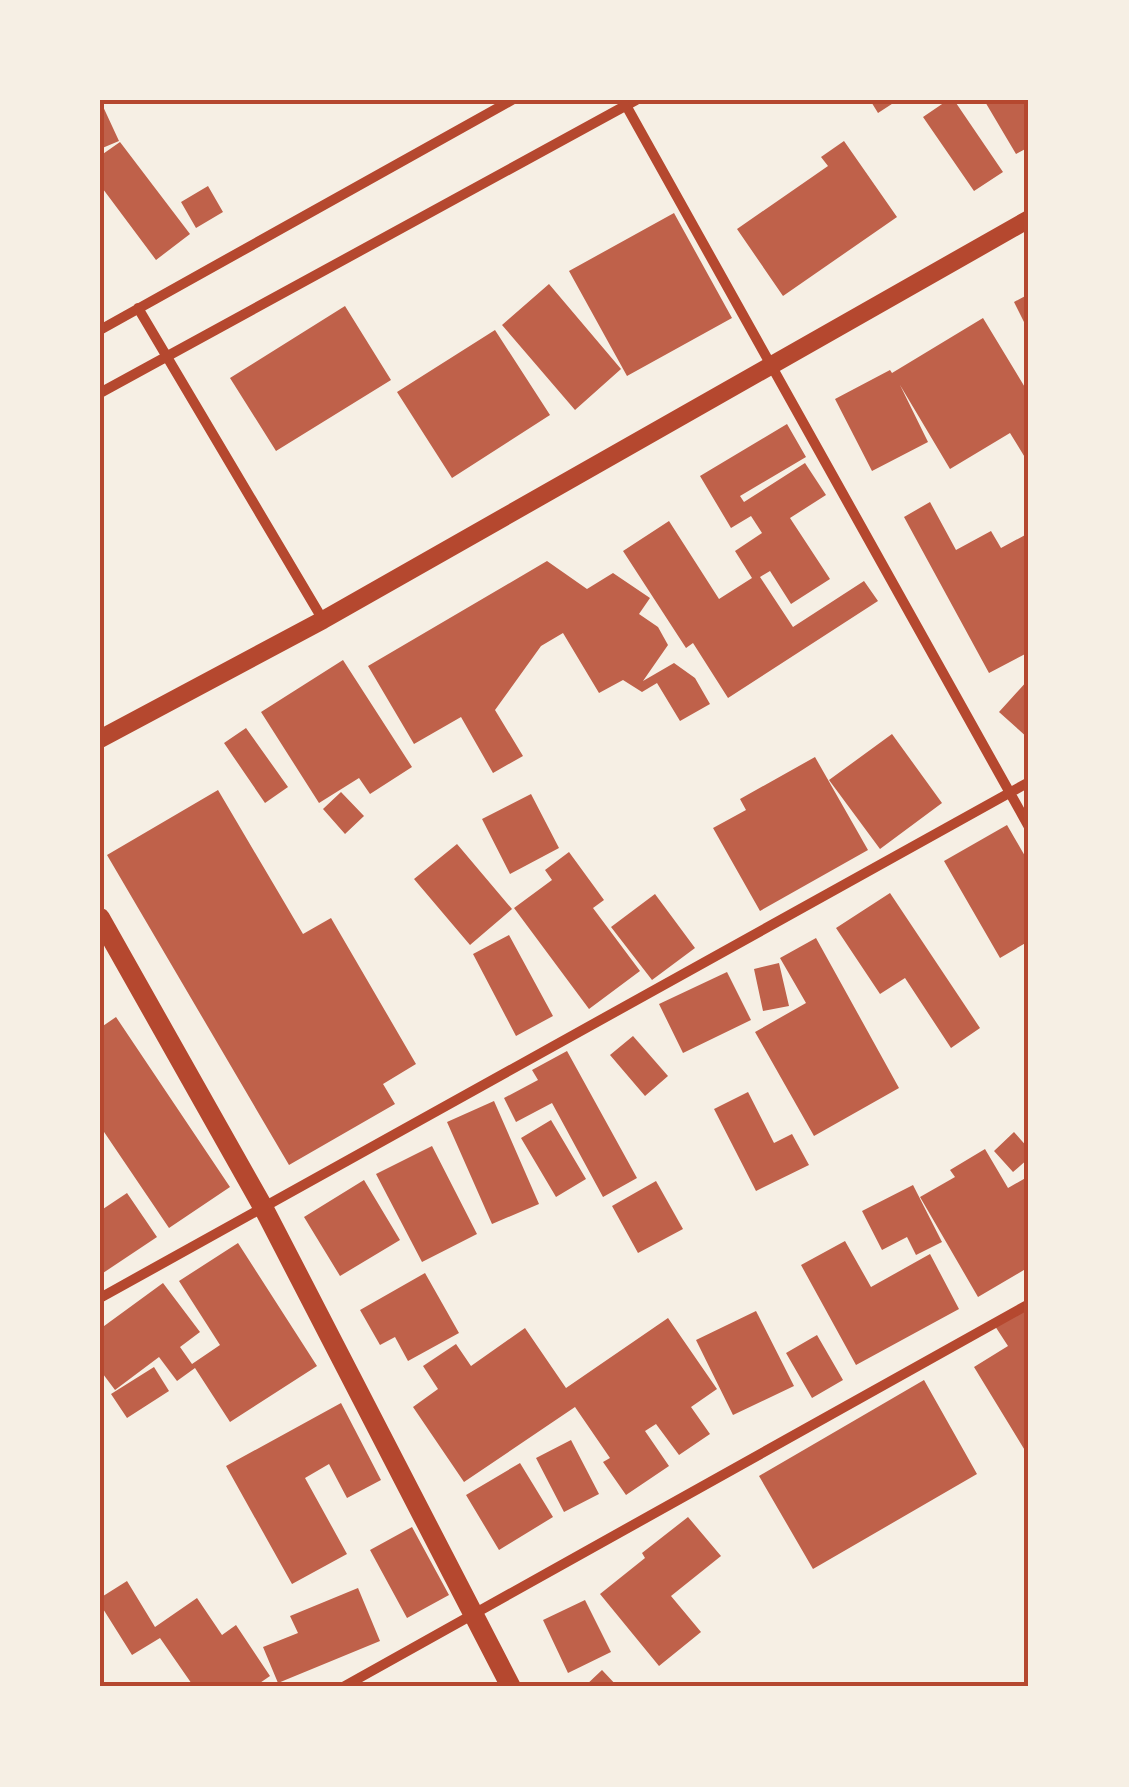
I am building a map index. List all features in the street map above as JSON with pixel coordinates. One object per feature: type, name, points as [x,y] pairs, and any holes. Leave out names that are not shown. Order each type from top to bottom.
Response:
[{"type":"main road","points":[[100,918],[263,1207],[511,1687]]},
{"type":"street","points":[[100,330],[512,100]]},
{"type":"street","points":[[100,393],[628,102],[1029,827]]},
{"type":"street","points":[[100,739],[323,620],[1029,218]]},
{"type":"street","points":[[138,308],[323,620]]},
{"type":"street","points":[[100,1298],[1029,782]]},
{"type":"street","points":[[343,1687],[1029,1304]]},
{"type":"building","points":[[100,100],[119,141],[100,149]]},
{"type":"building","points":[[870,100],[898,100],[878,113]]},
{"type":"building","points":[[954,100],[1003,172],[974,191],[923,117]]},
{"type":"building","points":[[984,100],[1029,100],[1029,147],[1016,154]]},
{"type":"building","points":[[844,141],[897,217],[783,296],[737,229],[828,166],[821,157]]},
{"type":"building","points":[[120,142],[190,234],[156,260],[100,185],[100,156]]},
{"type":"building","points":[[208,186],[223,212],[196,228],[181,202]]},
{"type":"building","points":[[674,213],[732,318],[627,376],[569,271]]},
{"type":"building","points":[[549,284],[621,369],[575,410],[502,325]]},
{"type":"building","points":[[1029,294],[1029,332],[1014,302]]},
{"type":"building","points":[[345,306],[391,380],[276,451],[230,378]]},
{"type":"building","points":[[983,318],[1029,394],[1029,464],[1010,433],[950,469],[900,385],[928,442],[872,471],[835,399],[890,370],[892,373]]},
{"type":"building","points":[[495,330],[550,415],[452,478],[397,392]]},
{"type":"building","points":[[787,424],[806,457],[740,496],[744,502],[805,463],[826,495],[790,518],[830,579],[791,604],[770,571],[760,577],[793,627],[864,581],[878,601],[728,698],[693,643],[686,648],[623,551],[669,521],[719,599],[752,578],[735,551],[762,533],[751,516],[731,528],[700,476]]},
{"type":"building","points":[[930,502],[956,550],[991,531],[1001,548],[1027,534],[1029,538],[1029,652],[989,673],[904,517]]},
{"type":"building","points":[[547,561],[587,589],[613,573],[650,598],[639,614],[658,627],[668,645],[643,681],[674,663],[695,678],[710,704],[680,721],[657,683],[642,692],[623,680],[599,693],[563,633],[541,646],[495,710],[523,756],[493,773],[461,717],[414,744],[368,666]]},
{"type":"building","points":[[343,660],[412,767],[370,794],[359,778],[319,803],[261,712]]},
{"type":"building","points":[[1029,679],[1029,739],[999,712]]},
{"type":"building","points":[[246,728],[288,787],[265,803],[224,743]]},
{"type":"building","points":[[892,734],[942,803],[880,849],[829,780]]},
{"type":"building","points":[[815,757],[868,850],[760,911],[713,828],[746,810],[740,799]]},
{"type":"building","points":[[218,790],[303,934],[331,918],[416,1064],[383,1084],[395,1104],[289,1165],[107,855]]},
{"type":"building","points":[[341,792],[364,816],[345,834],[323,809]]},
{"type":"building","points":[[531,794],[559,848],[510,874],[482,819]]},
{"type":"building","points":[[1007,825],[1029,863],[1029,941],[1000,958],[944,861]]},
{"type":"building","points":[[457,844],[512,909],[470,945],[414,879]]},
{"type":"building","points":[[569,852],[604,900],[593,908],[640,971],[589,1009],[514,908],[552,880],[545,870]]},
{"type":"building","points":[[890,893],[980,1028],[951,1048],[905,978],[880,994],[836,928]]},
{"type":"building","points":[[655,894],[695,948],[652,980],[611,927]]},
{"type":"building","points":[[509,935],[553,1016],[516,1036],[473,954]]},
{"type":"building","points":[[816,938],[899,1088],[814,1136],[755,1032],[806,1003],[780,958]]},
{"type":"building","points":[[779,963],[789,1006],[763,1011],[754,969]]},
{"type":"building","points":[[727,972],[751,1020],[683,1053],[659,1004]]},
{"type":"building","points":[[116,1017],[230,1187],[169,1228],[100,1126],[100,1028]]},
{"type":"building","points":[[633,1036],[668,1076],[645,1096],[610,1055]]},
{"type":"building","points":[[567,1051],[637,1178],[603,1197],[552,1103],[516,1122],[504,1098],[538,1080],[532,1070]]},
{"type":"building","points":[[748,1092],[774,1143],[792,1134],[809,1165],[756,1191],[714,1109]]},
{"type":"building","points":[[494,1101],[539,1204],[492,1224],[447,1122]]},
{"type":"building","points":[[551,1120],[586,1179],[556,1197],[521,1138]]},
{"type":"building","points":[[1014,1132],[1029,1149],[1029,1158],[1013,1172],[994,1151]]},
{"type":"building","points":[[432,1146],[477,1234],[422,1262],[376,1174]]},
{"type":"building","points":[[985,1149],[1008,1188],[1029,1176],[1029,1267],[978,1297],[920,1197],[955,1177],[950,1170]]},
{"type":"building","points":[[364,1180],[400,1240],[340,1276],[304,1217]]},
{"type":"building","points":[[656,1181],[683,1229],[638,1253],[612,1206]]},
{"type":"building","points":[[913,1185],[942,1242],[916,1255],[907,1237],[882,1250],[862,1211]]},
{"type":"building","points":[[127,1193],[157,1237],[100,1275],[100,1211]]},
{"type":"building","points":[[845,1241],[871,1287],[930,1254],[959,1309],[856,1365],[801,1265]]},
{"type":"building","points":[[238,1243],[317,1366],[230,1422],[195,1368],[177,1381],[159,1357],[115,1390],[100,1370],[100,1329],[163,1283],[200,1332],[180,1347],[192,1364],[220,1345],[179,1281]]},
{"type":"building","points":[[425,1273],[459,1333],[408,1361],[395,1337],[380,1345],[360,1310]]},
{"type":"building","points":[[1029,1301],[1029,1457],[974,1367],[1008,1346],[993,1323]]},
{"type":"building","points":[[756,1311],[794,1386],[733,1415],[696,1340]]},
{"type":"building","points":[[668,1318],[717,1389],[691,1407],[710,1434],[679,1455],[656,1424],[645,1431],[669,1466],[626,1495],[603,1462],[610,1458],[575,1407],[464,1482],[413,1407],[438,1389],[423,1366],[456,1344],[471,1366],[525,1328],[566,1388]]},
{"type":"building","points":[[817,1335],[843,1380],[812,1398],[786,1353]]},
{"type":"building","points":[[154,1367],[169,1391],[127,1418],[111,1394]]},
{"type":"building","points":[[924,1380],[977,1474],[813,1569],[759,1476]]},
{"type":"building","points":[[341,1403],[381,1480],[347,1498],[329,1464],[305,1478],[347,1554],[292,1584],[226,1466]]},
{"type":"building","points":[[571,1440],[599,1494],[564,1512],[536,1458]]},
{"type":"building","points":[[520,1463],[553,1517],[499,1550],[466,1495]]},
{"type":"building","points":[[688,1517],[721,1556],[671,1596],[701,1632],[659,1666],[600,1594],[645,1558],[642,1553]]},
{"type":"building","points":[[412,1527],[449,1595],[407,1618],[370,1550]]},
{"type":"building","points":[[127,1581],[155,1627],[197,1598],[222,1635],[236,1625],[270,1676],[254,1687],[194,1687],[160,1638],[132,1655],[100,1604],[100,1598]]},
{"type":"building","points":[[358,1588],[380,1641],[278,1683],[263,1647],[298,1633],[290,1616]]},
{"type":"building","points":[[585,1600],[611,1652],[568,1673],[543,1620]]},
{"type":"building","points":[[602,1670],[618,1687],[584,1687]]}]
